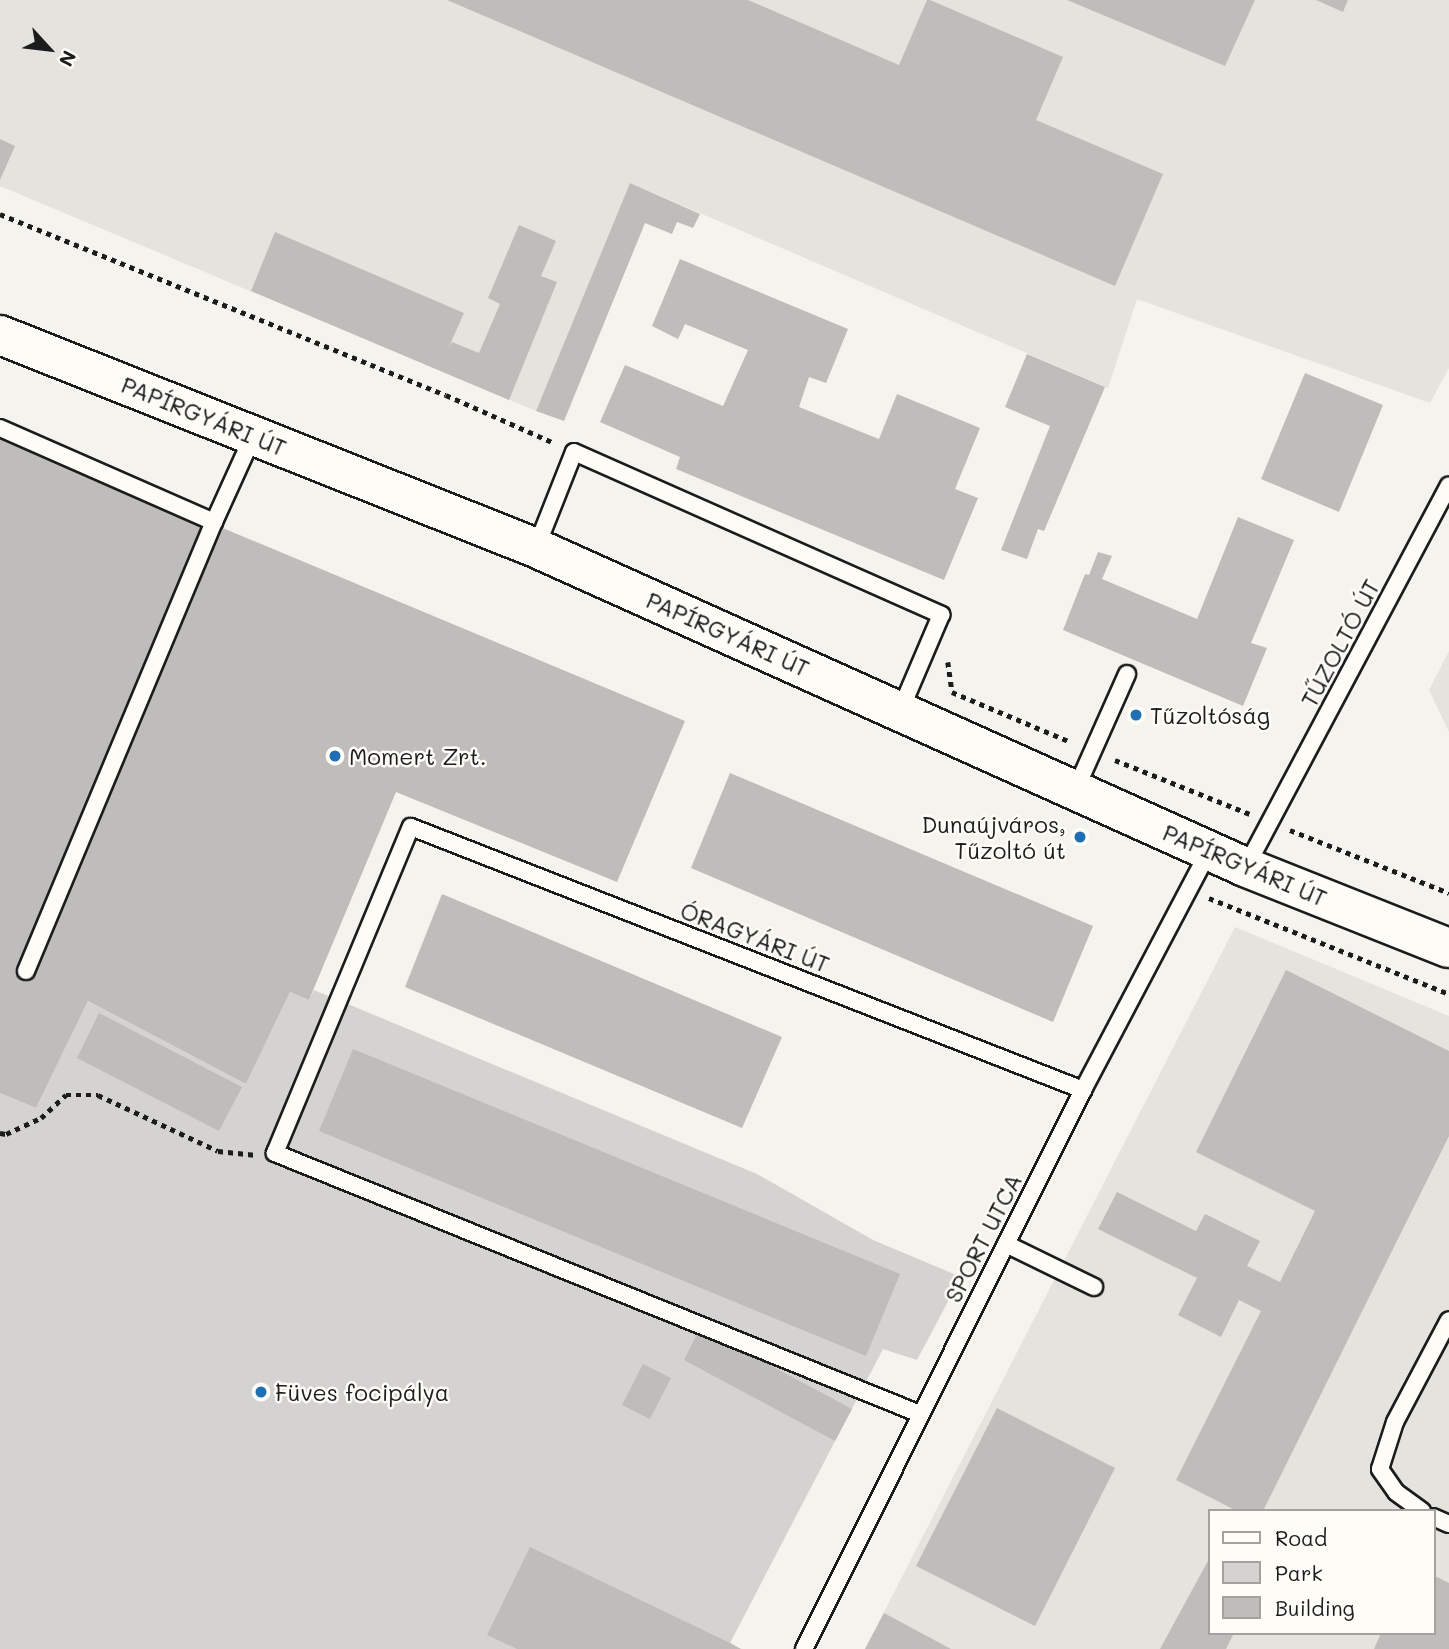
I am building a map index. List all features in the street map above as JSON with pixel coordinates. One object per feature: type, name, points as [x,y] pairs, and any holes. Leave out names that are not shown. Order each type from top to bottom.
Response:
[{"type":"street","name":"PAPÍRGYÁRI ÚT","points":[[0,335],[536,548],[1245,867],[1449,948]]},
{"type":"lane","points":[[0,428],[214,522]]},
{"type":"lane","points":[[26,971],[214,522],[253,436]]},
{"type":"lane","points":[[536,548],[573,452],[941,615],[900,711]]},
{"type":"lane","name":"TŰZOLTÓ ÚT","points":[[1245,867],[1449,486]]},
{"type":"lane","points":[[1075,791],[1127,674]]},
{"type":"lane","name":"ÓRAGYÁRI ÚT","points":[[275,1153],[411,827],[1083,1090]]},
{"type":"lane","name":"SPORT UTCA","points":[[804,1649],[1083,1090],[1191,891],[1209,851]]},
{"type":"lane","points":[[275,1153],[920,1413]]},
{"type":"lane","points":[[1006,1244],[1094,1287]]},
{"type":"lane","points":[[1419,1509],[1396,1492],[1380,1469],[1395,1422],[1449,1320]]},
{"type":"path","points":[[0,214],[446,395],[573,452]]},
{"type":"path","points":[[1270,822],[1449,893]]},
{"type":"path","points":[[1191,891],[1449,994]]},
{"type":"path","points":[[0,1133],[6,1134],[41,1118],[66,1095],[98,1094],[218,1151],[250,1156],[275,1153]]},
{"type":"shaded area","points":[[0,0],[1449,0],[1449,368],[1430,403],[1137,299],[1108,388],[630,183],[536,411],[0,186]]},
{"type":"shaded area","points":[[1449,651],[1449,732],[1429,690]]},
{"type":"shaded area","points":[[1235,927],[1449,1016],[1449,1649],[865,1649]]},
{"type":"green space","points":[[314,990],[757,1174],[873,1240],[961,1277],[917,1360],[883,1349],[730,1643],[741,1649],[0,1649],[0,1093],[36,1108],[88,1001],[246,1084],[290,992],[309,1000]]},
{"type":"building","points":[[447,0],[748,0],[899,65],[927,0],[930,0],[1063,57],[1036,120],[1163,174],[1115,286]]},
{"type":"building","points":[[1067,0],[1255,0],[1225,66]]},
{"type":"building","points":[[1316,0],[1348,0],[1343,12]]},
{"type":"building","points":[[0,139],[15,146],[0,180]]},
{"type":"building","points":[[630,183],[700,214],[693,228],[677,222],[672,234],[645,223],[564,421],[536,411]]},
{"type":"building","points":[[519,225],[556,241],[541,276],[557,282],[509,400],[251,291],[275,232],[464,313],[448,349],[452,342],[479,353],[500,304],[488,298]]},
{"type":"building","points":[[680,259],[848,329],[826,383],[809,377],[799,407],[879,439],[897,394],[980,428],[955,489],[978,498],[944,580],[676,469],[680,457],[600,422],[625,365],[723,406],[748,350],[685,324],[678,339],[652,326]]},
{"type":"building","points":[[1027,354],[1105,387],[1044,531],[1038,529],[1027,559],[1001,550],[1050,426],[1005,407]]},
{"type":"building","points":[[1305,373],[1383,405],[1339,512],[1261,479]]},
{"type":"building","name":"Momert Zrt.","points":[[0,435],[685,721],[617,882],[396,792],[309,1000],[290,992],[246,1084],[88,1001],[36,1108],[0,1093]]},
{"type":"building","points":[[1238,517],[1294,540],[1251,643],[1267,648],[1243,706],[1063,630],[1085,574],[1089,575],[1098,552],[1112,556],[1102,579],[1197,619]]},
{"type":"building","points":[[730,773],[1093,926],[1053,1022],[691,868]]},
{"type":"building","points":[[442,894],[782,1037],[742,1128],[405,987]]},
{"type":"building","points":[[1286,970],[1449,1051],[1449,1136],[1264,1509],[1233,1509],[1176,1480],[1261,1311],[1239,1300],[1221,1337],[1178,1315],[1197,1278],[1098,1229],[1117,1192],[1196,1231],[1205,1214],[1260,1241],[1247,1266],[1280,1282],[1315,1211],[1196,1152]]},
{"type":"building","points":[[99,1013],[242,1087],[219,1131],[77,1058]]},
{"type":"building","points":[[353,1049],[900,1274],[866,1356],[319,1131]]},
{"type":"building","points":[[700,1328],[852,1409],[835,1441],[684,1360]]},
{"type":"building","points":[[643,1364],[671,1378],[650,1419],[622,1405]]},
{"type":"building","points":[[997,1408],[1115,1468],[1035,1626],[916,1566]]},
{"type":"building","points":[[530,1547],[741,1649],[517,1649],[487,1635]]},
{"type":"building","points":[[1208,1561],[1208,1635],[1233,1635],[1226,1649],[1160,1649]]},
{"type":"building","points":[[1435,1576],[1449,1583],[1449,1649],[1374,1649],[1380,1635],[1435,1635]]},
{"type":"building","points":[[884,1613],[951,1649],[865,1649]]},
{"type":"place","name":"Tűzoltóság","points":[[1136,715]]},
{"type":"place","name":"Momert Zrt.","points":[[335,756]]},
{"type":"place","name":"Dunaújváros, Tűzoltó út","points":[[1080,837]]},
{"type":"place","name":"Füves focipálya","points":[[261,1392]]}]
